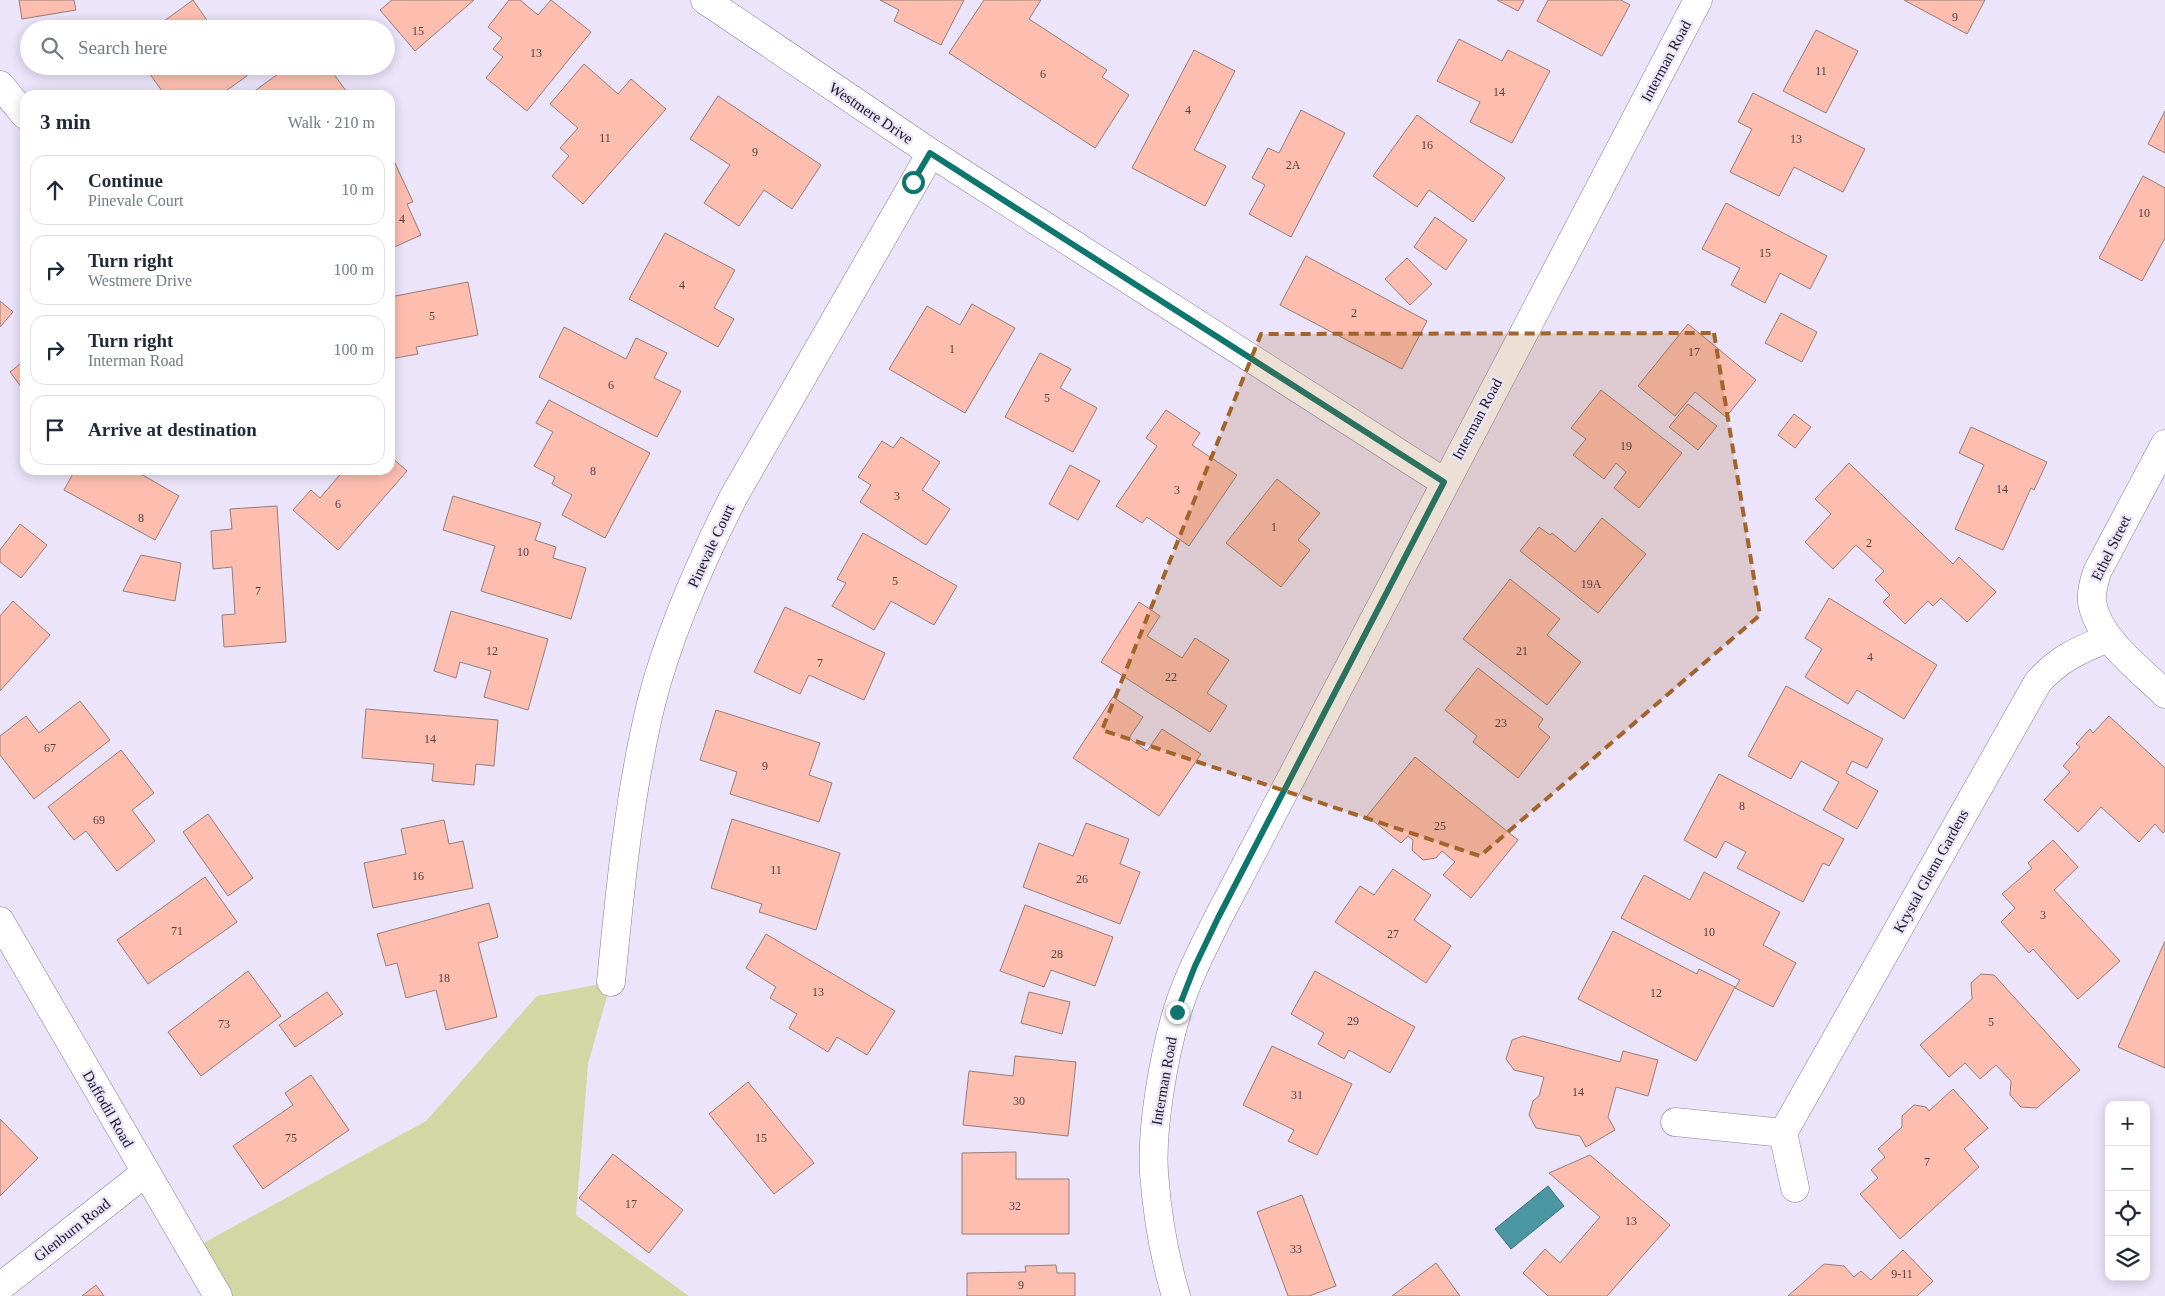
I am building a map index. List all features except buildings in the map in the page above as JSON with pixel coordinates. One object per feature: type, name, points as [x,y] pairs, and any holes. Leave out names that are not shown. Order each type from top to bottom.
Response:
[{"type":"street","name":"Westmere Drive","points":[[705,0],[930,153],[1444,482]]},
{"type":"street","name":"Interman Road","points":[[1176,1296],[1160,1228],[1154,1171],[1156,1121],[1165,1065],[1177,1012],[1195,966],[1218,918],[1444,482],[1698,0]]},
{"type":"street","points":[[0,85],[20,109]]},
{"type":"street","name":"Pinevale Court","points":[[611,982],[622,874],[650,712],[665,660],[689,594],[709,544],[734,496],[930,153]]},
{"type":"street","name":"Ethel Street","points":[[2165,444],[2097,572],[2092,588],[2092,602],[2096,615],[2108,638],[2165,694]]},
{"type":"street","name":"Krystal Glenn Gardens","points":[[1783,1133],[2038,682],[2050,669],[2069,654],[2108,638]]},
{"type":"street","name":"Daffodil Road","points":[[0,920],[218,1296]]},
{"type":"street","points":[[1675,1122],[1783,1133],[1795,1188]]},
{"type":"street","name":"Glenburn Road","points":[[0,1287],[145,1173]]},
{"type":"highlighted area","points":[[1714,333],[1760,615],[1480,856],[1102,730],[1261,334]]},
{"type":"green space","points":[[611,982],[588,1064],[576,1215],[689,1296],[218,1296],[191,1250],[426,1121],[537,996]]},
{"type":"water","points":[[1548,1186],[1564,1206],[1511,1249],[1495,1229]]},
{"type":"route","points":[[913,182],[930,153],[1444,482],[1218,918],[1195,966],[1177,1012]]}]
